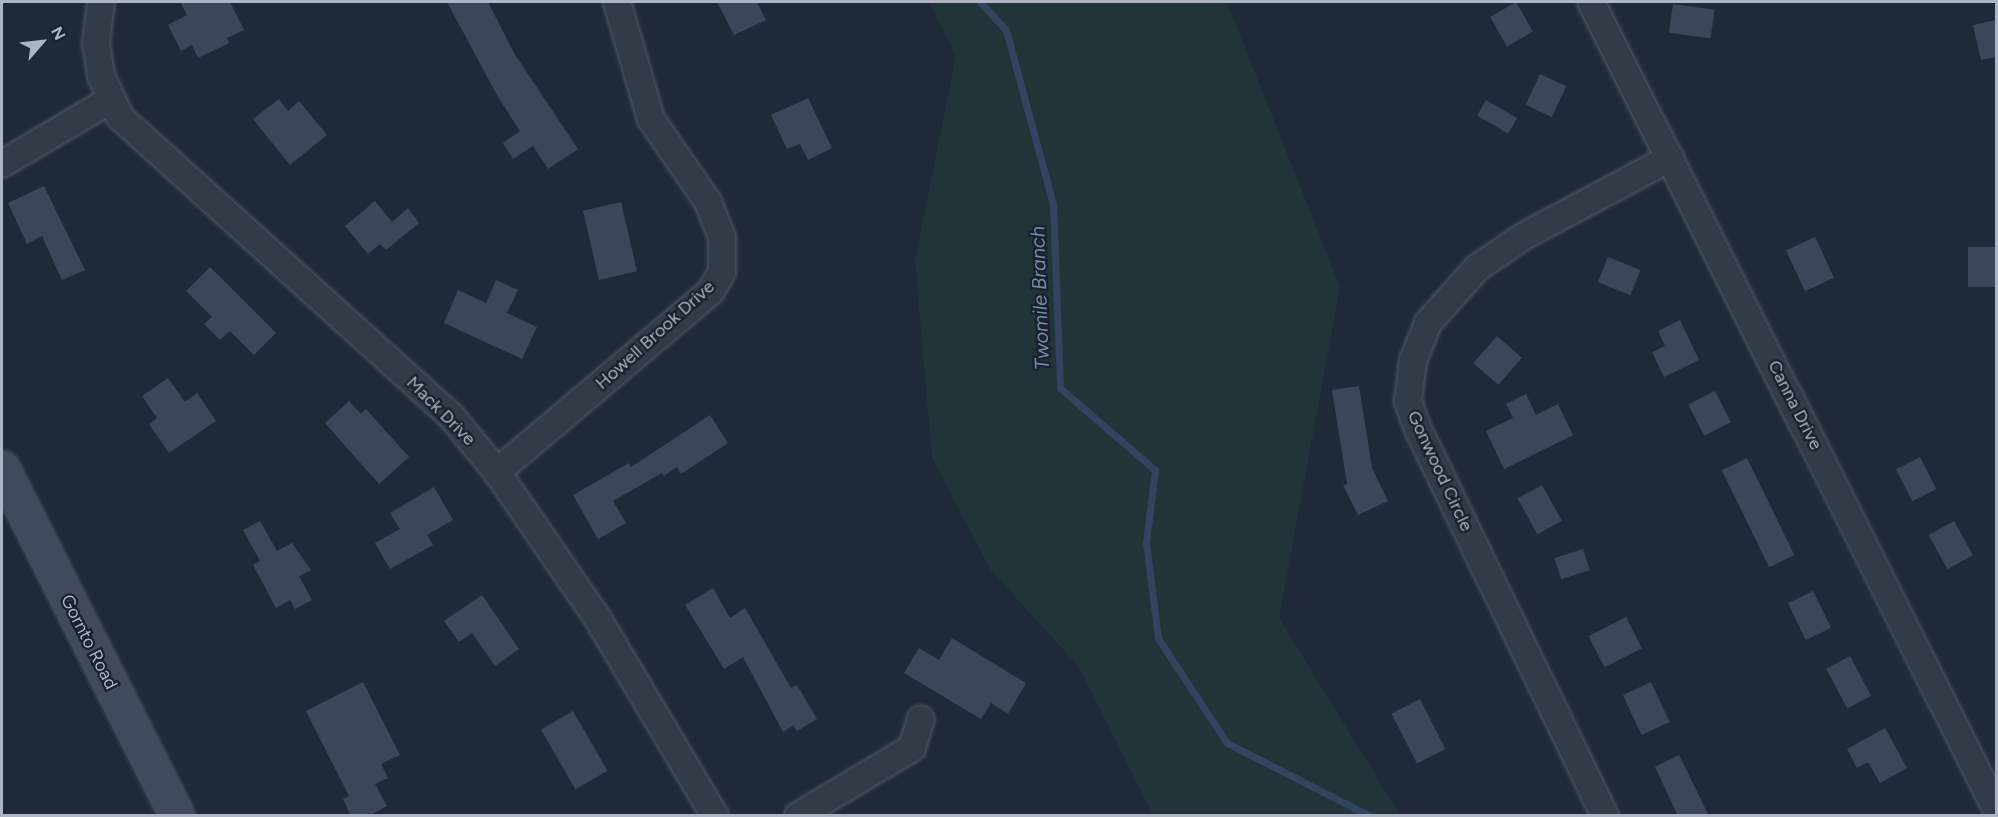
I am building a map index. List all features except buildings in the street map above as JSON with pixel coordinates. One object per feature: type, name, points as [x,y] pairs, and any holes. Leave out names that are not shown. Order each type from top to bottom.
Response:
[{"type":"main road","name":"Gornto Road","points":[[2,468],[177,816]]},
{"type":"street","name":"Mack Drive","points":[[101,2],[96,43],[101,76],[120,117],[143,141],[452,417],[497,472],[598,619],[715,816]]},
{"type":"street","name":"Howell Brook Drive","points":[[497,472],[711,291],[722,272],[722,237],[708,202],[651,119],[617,2]]},
{"type":"street","name":"Canna Drive","points":[[1591,2],[1996,809]]},
{"type":"street","points":[[2,164],[112,99]]},
{"type":"street","name":"Gonwood Circle","points":[[1605,816],[1419,432],[1408,401],[1413,361],[1428,323],[1477,268],[1524,236],[1670,158]]},
{"type":"street","points":[[798,816],[912,748],[921,719]]},
{"type":"green space","points":[[929,2],[1227,2],[1340,287],[1279,618],[1400,815],[1153,815],[1079,667],[990,569],[932,458],[915,259],[956,56]]},
{"type":"waterway","name":"Twomile Branch","points":[[980,2],[1006,30],[1053,204],[1060,388],[1155,470],[1146,542],[1158,638],[1227,743],[1370,816]]}]
